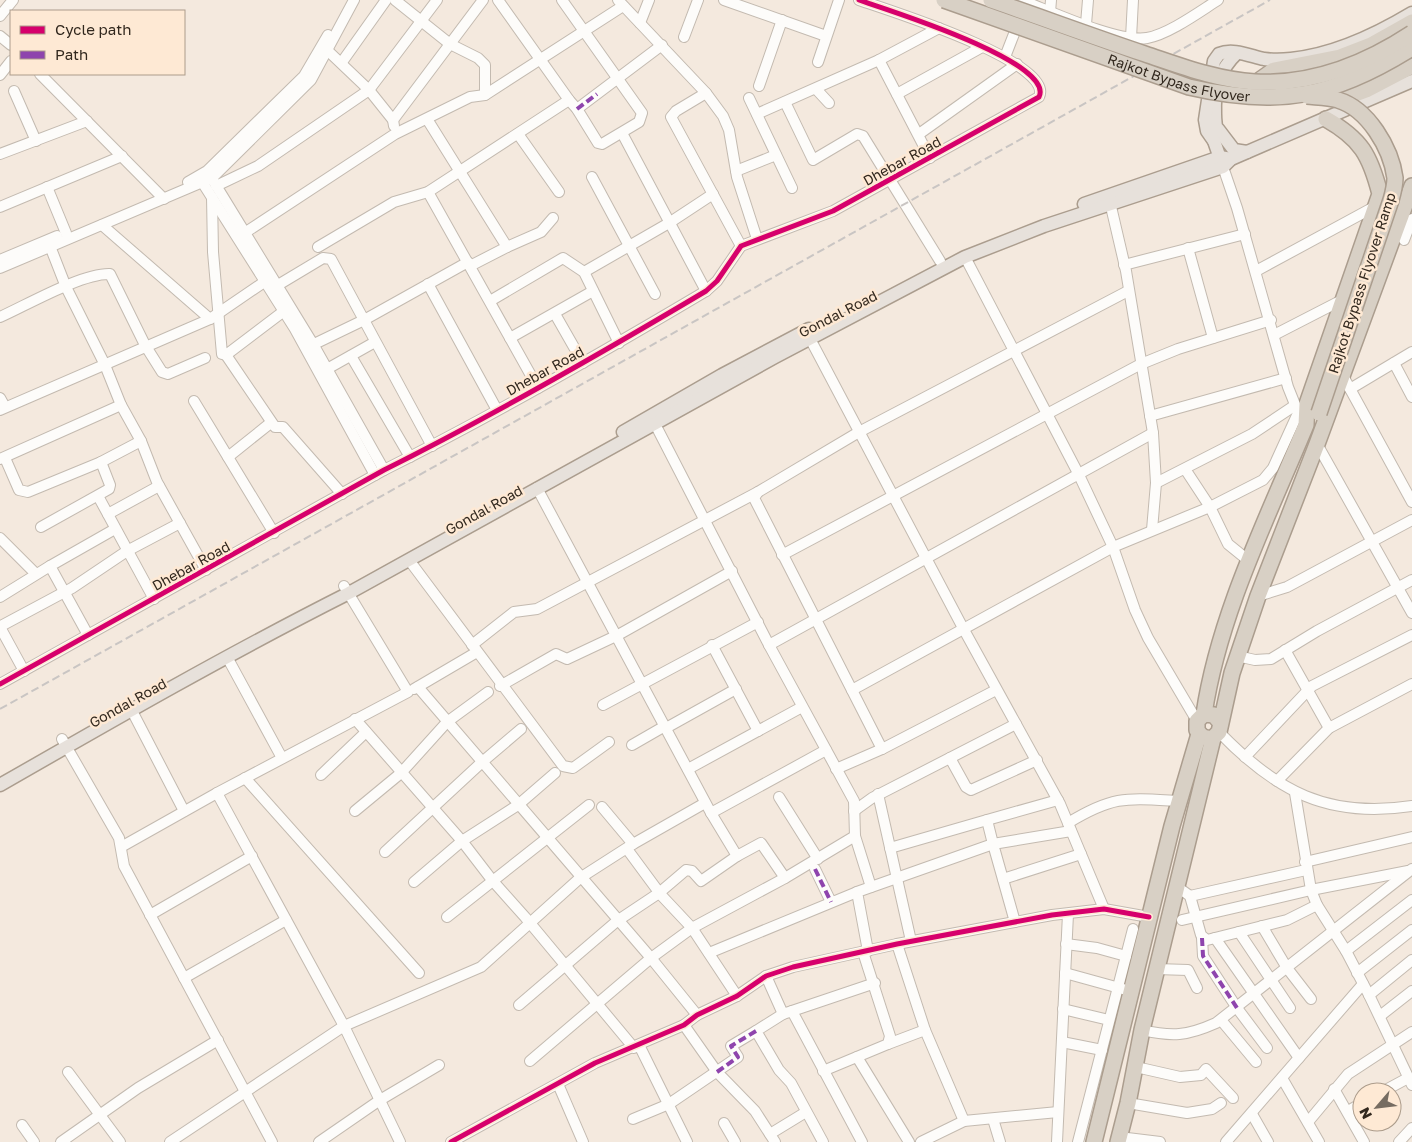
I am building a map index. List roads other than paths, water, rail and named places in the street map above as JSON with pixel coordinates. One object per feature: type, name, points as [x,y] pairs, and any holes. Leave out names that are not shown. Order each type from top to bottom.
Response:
[{"type":"highway","name":"Rajkot Bypass Flyover","points":[[944,0],[1189,87],[1225,96],[1260,99],[1304,96],[1359,77],[1412,48]]},
{"type":"highway","name":"Rajkot Bypass Flyover","points":[[991,0],[1183,67],[1226,79],[1257,82],[1307,78],[1332,73],[1384,52],[1412,34]]},
{"type":"highway","points":[[1257,82],[1274,70],[1348,54],[1371,46],[1412,22]]},
{"type":"highway","points":[[1339,100],[1366,90],[1412,66]]},
{"type":"highway","name":"Rajkot Bypass Flyover Ramp","points":[[1299,415],[1319,413],[1391,200],[1395,179],[1386,148],[1375,130],[1361,114],[1339,100],[1304,96]]},
{"type":"highway","points":[[1119,1140],[1136,1068],[1142,1030],[1176,886],[1209,727],[1217,655],[1299,415],[1307,404],[1380,194],[1366,156],[1356,139],[1349,132],[1326,119]]},
{"type":"highway","points":[[1094,1142],[1125,990],[1149,917],[1179,801],[1237,656],[1258,596],[1317,444],[1346,383],[1403,240],[1412,186]]},
{"type":"main road","points":[[1224,161],[1213,134],[1206,106],[1214,61],[1217,56],[1226,51],[1266,59],[1292,59],[1350,44],[1387,28],[1412,13]]},
{"type":"main road","points":[[1109,200],[1247,152],[1412,81]]},
{"type":"main road","points":[[1213,134],[1234,150],[1247,152]]},
{"type":"main road","points":[[1205,162],[1213,134]]},
{"type":"main road","points":[[0,785],[64,743],[227,657],[346,589],[409,560],[656,424],[808,335],[967,252],[1028,232],[1205,162],[1224,161]]},
{"type":"main road","name":"Gondal Road","points":[[0,776],[346,589],[722,374],[808,335],[940,261],[967,252]]},
{"type":"street","points":[[0,16],[13,0]]},
{"type":"street","points":[[208,179],[304,76],[347,0]]},
{"type":"street","points":[[208,179],[311,80],[354,0]]},
{"type":"street","points":[[342,62],[386,0]]},
{"type":"street","points":[[394,0],[450,44],[478,58],[485,65],[485,95]]},
{"type":"street","points":[[48,244],[66,233],[162,196],[208,179],[258,166],[369,90],[437,0]]},
{"type":"street","points":[[393,120],[483,0]]},
{"type":"street","points":[[498,0],[577,109],[598,143],[607,142],[639,122],[642,113],[618,78],[582,32],[562,0]]},
{"type":"street","points":[[640,23],[649,0]]},
{"type":"street","points":[[684,37],[698,0]]},
{"type":"street","points":[[724,0],[826,36]]},
{"type":"street","points":[[818,62],[839,0]]},
{"type":"street","name":"Dhebar Road","points":[[0,684],[379,473],[432,446],[619,343],[706,291],[717,281],[741,246],[824,216],[1039,97],[1041,92],[1039,82],[1033,75],[1005,57],[938,28],[859,0]]},
{"type":"street","points":[[1050,12],[1051,0]]},
{"type":"street","points":[[1086,24],[1088,0]]},
{"type":"street","points":[[1132,38],[1133,0]]},
{"type":"street","points":[[1005,57],[1023,1],[1050,12],[1132,38],[1151,37],[1218,0]]},
{"type":"street","points":[[246,232],[395,134],[470,97],[485,95],[582,32],[621,3],[706,93],[727,123],[736,170],[757,239]]},
{"type":"street","points":[[759,86],[782,20]]},
{"type":"street","points":[[757,114],[879,60],[938,28]]},
{"type":"street","points":[[0,36],[10,44]]},
{"type":"street","points":[[577,109],[662,45]]},
{"type":"street","points":[[897,94],[982,47]]},
{"type":"street","points":[[327,50],[342,62],[369,90],[393,120],[395,134]]},
{"type":"street","points":[[879,60],[930,158]]},
{"type":"street","points":[[0,75],[10,61]]},
{"type":"street","points":[[919,134],[1017,64]]},
{"type":"street","points":[[41,75],[162,196]]},
{"type":"street","points":[[816,89],[829,103]]},
{"type":"street","points":[[14,91],[36,141]]},
{"type":"street","points":[[706,93],[676,111],[671,117],[741,246]]},
{"type":"street","points":[[749,98],[792,188]]},
{"type":"street","points":[[318,247],[394,202],[428,192],[569,100]]},
{"type":"street","points":[[785,102],[813,160],[859,134],[892,180],[940,261]]},
{"type":"street","points":[[427,119],[458,172],[507,247]]},
{"type":"street","points":[[0,154],[87,121]]},
{"type":"street","points":[[622,133],[668,223],[706,291]]},
{"type":"street","points":[[518,134],[559,192]]},
{"type":"street","points":[[736,170],[776,155]]},
{"type":"street","points":[[0,207],[122,156]]},
{"type":"street","points":[[852,690],[1113,547],[1210,507],[1263,480],[1269,475],[1299,415],[1286,378],[1224,161]]},
{"type":"street","points":[[592,176],[655,294]]},
{"type":"street","points":[[208,179],[212,197],[214,316],[224,354],[275,427],[283,427],[342,494]]},
{"type":"street","points":[[208,179],[246,232],[272,283],[379,473]]},
{"type":"street","points":[[47,188],[66,233]]},
{"type":"street","points":[[428,192],[538,388]]},
{"type":"street","points":[[584,272],[668,223],[712,194]]},
{"type":"street","points":[[0,248],[3,263],[48,244],[102,225],[162,196]]},
{"type":"street","points":[[212,197],[272,283],[284,311],[327,370],[379,473]]},
{"type":"street","points":[[1109,200],[1124,265],[1153,433],[1156,483],[1152,530]]},
{"type":"street","points":[[1256,271],[1376,206]]},
{"type":"street","points":[[309,347],[364,320],[428,284],[541,232],[553,218]]},
{"type":"street","points":[[1403,240],[1412,219]]},
{"type":"street","points":[[102,225],[214,316]]},
{"type":"street","points":[[1124,265],[1244,234]]},
{"type":"street","points":[[48,244],[66,287],[105,365],[121,405],[141,441],[159,486],[206,570]]},
{"type":"street","points":[[1188,248],[1213,338]]},
{"type":"street","points":[[967,252],[1113,547],[1140,622],[1209,727],[1245,757],[1295,793],[1330,805],[1358,810],[1412,806]]},
{"type":"street","points":[[2,405],[105,365],[145,345],[214,316],[272,283],[328,258],[331,260],[432,446]]},
{"type":"street","points":[[490,301],[563,258],[584,272],[619,343]]},
{"type":"street","points":[[0,317],[66,287],[102,274],[110,274],[145,345],[164,374],[224,354],[284,311]]},
{"type":"street","points":[[428,284],[497,410]]},
{"type":"street","points":[[510,338],[593,291]]},
{"type":"street","points":[[121,847],[282,758],[413,690],[474,649],[514,612],[537,609],[704,518],[758,492],[860,432],[1128,291]]},
{"type":"street","points":[[1274,335],[1344,299]]},
{"type":"street","points":[[555,314],[583,363]]},
{"type":"street","points":[[782,555],[894,497],[1047,412],[1141,364],[1270,320]]},
{"type":"street","points":[[808,335],[996,690],[1058,800],[1104,909]]},
{"type":"street","points":[[327,370],[375,342]]},
{"type":"street","points":[[1412,352],[1394,363],[1346,383],[1412,502]]},
{"type":"street","points":[[351,356],[410,457]]},
{"type":"street","points":[[1394,363],[1412,397]]},
{"type":"street","points":[[1150,416],[1286,378]]},
{"type":"street","points":[[194,401],[274,533]]},
{"type":"street","points":[[121,405],[3,458],[19,490],[28,492],[101,462],[141,441]]},
{"type":"street","points":[[1156,483],[1252,434],[1299,415]]},
{"type":"street","points":[[656,424],[769,645],[854,801],[855,836],[871,887]]},
{"type":"street","points":[[228,457],[268,425]]},
{"type":"street","points":[[769,645],[1153,433]]},
{"type":"street","points":[[1317,444],[1412,613]]},
{"type":"street","points":[[41,528],[106,492],[110,485],[101,462]]},
{"type":"street","points":[[1185,469],[1210,507],[1228,544],[1249,561]]},
{"type":"street","points":[[108,514],[159,486]]},
{"type":"street","points":[[537,488],[618,635],[705,803],[737,856]]},
{"type":"street","points":[[758,492],[754,498],[757,505],[882,749]]},
{"type":"street","points":[[98,496],[154,599]]},
{"type":"street","points":[[1258,596],[1279,591],[1412,520]]},
{"type":"street","points":[[24,671],[1,626],[64,592],[127,552],[180,523]]},
{"type":"street","points":[[0,597],[115,529]]},
{"type":"street","points":[[0,538],[36,574]]},
{"type":"street","points":[[0,554],[9,547]]},
{"type":"street","points":[[409,560],[501,686],[563,766],[573,768],[609,742]]},
{"type":"street","points":[[50,566],[88,635]]},
{"type":"street","points":[[501,686],[556,654],[567,659],[618,635],[732,571]]},
{"type":"street","points":[[1237,656],[1264,660],[1412,580]]},
{"type":"street","points":[[346,589],[413,690],[446,722],[518,804],[617,921],[651,958],[697,1016]]},
{"type":"street","points":[[603,705],[758,622]]},
{"type":"street","points":[[1245,757],[1308,690],[1318,683],[1412,635]]},
{"type":"street","points":[[712,645],[758,731]]},
{"type":"street","points":[[1285,650],[1329,728]]},
{"type":"street","points":[[227,657],[282,758]]},
{"type":"street","points":[[1277,781],[1329,728],[1412,684]]},
{"type":"street","points":[[632,745],[736,689]]},
{"type":"street","points":[[836,769],[882,749],[996,690]]},
{"type":"street","points":[[355,811],[401,773],[446,722],[488,692]]},
{"type":"street","points":[[688,770],[802,707]]},
{"type":"street","points":[[131,709],[184,811]]},
{"type":"street","points":[[355,719],[462,841],[492,880],[564,965],[636,1046],[669,1104],[687,1142]]},
{"type":"street","points":[[854,811],[878,794],[1016,724]]},
{"type":"street","points":[[385,852],[433,810],[481,763],[521,729]]},
{"type":"street","points":[[321,776],[366,732]]},
{"type":"street","points":[[64,743],[120,838],[124,866],[246,1090],[272,1142]]},
{"type":"street","points":[[711,813],[826,750]]},
{"type":"street","points":[[950,758],[966,787],[971,790],[1037,760]]},
{"type":"street","points":[[414,882],[462,841],[518,804],[555,773]]},
{"type":"street","points":[[246,778],[419,973]]},
{"type":"street","points":[[217,793],[344,1026],[400,1142]]},
{"type":"street","points":[[1295,793],[1311,890],[1317,905],[1346,951],[1409,1075],[1398,1082]]},
{"type":"street","points":[[878,794],[898,876],[911,941]]},
{"type":"street","points":[[779,797],[817,864],[831,902]]},
{"type":"street","points":[[708,953],[898,876],[993,844],[1070,827],[1094,807],[1126,799],[1179,801]]},
{"type":"street","points":[[890,848],[1058,800]]},
{"type":"street","points":[[170,1142],[344,1026],[481,967],[580,878],[705,803]]},
{"type":"street","points":[[447,917],[589,806]]},
{"type":"street","points":[[602,807],[660,893],[692,928],[737,996]]},
{"type":"street","points":[[986,820],[1015,922]]},
{"type":"street","points":[[530,1061],[651,958],[692,928],[785,878],[817,864],[855,836]]},
{"type":"street","points":[[1190,896],[1412,837]]},
{"type":"street","points":[[518,1005],[617,921],[660,893],[686,870],[692,871],[701,881],[737,856],[761,843],[785,878]]},
{"type":"street","points":[[1003,879],[1081,854]]},
{"type":"street","points":[[150,914],[252,856]]},
{"type":"street","points":[[1182,920],[1311,890],[1411,870]]},
{"type":"street","points":[[1142,1030],[1162,1035],[1186,1035],[1221,1020],[1411,870]]},
{"type":"street","points":[[1176,886],[1190,896],[1202,938],[1203,956],[1237,1008],[1267,1048]]},
{"type":"street","points":[[857,892],[866,951],[890,1036],[888,1044]]},
{"type":"street","points":[[1346,951],[1412,900]]},
{"type":"street","points":[[1202,938],[1207,940],[1262,926],[1296,916],[1317,905]]},
{"type":"street","points":[[451,1142],[595,1063],[684,1025],[697,1016],[737,996],[766,976],[897,944],[1015,922],[1104,909],[1149,917]]},
{"type":"street","points":[[1057,1142],[1068,914]]},
{"type":"street","points":[[184,978],[286,920]]},
{"type":"street","points":[[1262,926],[1287,968],[1311,999]]},
{"type":"street","points":[[1078,1142],[1109,1020],[1125,990],[1126,956],[1133,929]]},
{"type":"street","points":[[1357,973],[1412,930]]},
{"type":"street","points":[[1240,932],[1270,982],[1290,1008]]},
{"type":"street","points":[[1215,938],[1253,995],[1299,1058]]},
{"type":"street","points":[[897,944],[925,1030],[964,1121]]},
{"type":"street","points":[[1066,944],[1097,948],[1126,956]]},
{"type":"street","points":[[1369,995],[1412,960]]},
{"type":"street","points":[[1156,969],[1188,970],[1197,988]]},
{"type":"street","points":[[1065,973],[1125,990]]},
{"type":"street","points":[[766,976],[823,1071],[862,1142]]},
{"type":"street","points":[[633,1119],[669,1104],[717,1072],[738,1056],[731,1046],[788,1012],[875,983]]},
{"type":"street","points":[[1226,1142],[1236,1137],[1252,1114],[1363,984]]},
{"type":"street","points":[[1380,1016],[1412,991]]},
{"type":"street","points":[[1063,1009],[1109,1020]]},
{"type":"street","points":[[1221,1020],[1256,1062]]},
{"type":"street","points":[[684,1025],[717,1072],[755,1111],[773,1138],[806,1112]]},
{"type":"street","points":[[823,1071],[925,1030]]},
{"type":"street","points":[[756,1031],[779,1070],[791,1083],[823,1142]]},
{"type":"street","points":[[1308,1122],[1334,1088],[1358,1066],[1412,1032]]},
{"type":"street","points":[[61,1142],[101,1116],[138,1088],[218,1040]]},
{"type":"street","points":[[1062,1042],[1102,1050]]},
{"type":"street","points":[[858,1057],[909,1142]]},
{"type":"street","points":[[319,1142],[380,1100],[440,1064]]},
{"type":"street","points":[[1136,1068],[1180,1077],[1201,1075],[1206,1069],[1233,1098]]},
{"type":"street","points":[[68,1072],[120,1142]]},
{"type":"street","points":[[1282,1078],[1319,1142]]},
{"type":"street","points":[[558,1084],[583,1142]]},
{"type":"street","points":[[1334,1088],[1364,1142]]},
{"type":"street","points":[[1128,1103],[1187,1113],[1212,1108],[1221,1103]]},
{"type":"street","points":[[1348,1111],[1352,1109]]},
{"type":"street","points":[[921,1142],[964,1121],[1058,1112]]},
{"type":"street","points":[[1252,1114],[1268,1142]]},
{"type":"street","points":[[993,1119],[1000,1142]]},
{"type":"street","points":[[724,1123],[735,1142]]},
{"type":"street","points":[[22,1125],[34,1142]]},
{"type":"street","points":[[1399,1142],[1410,1133]]},
{"type":"street","points":[[1119,1140],[1160,1142]]},
{"type":"railway","points":[[0,709],[1270,0]]}]
